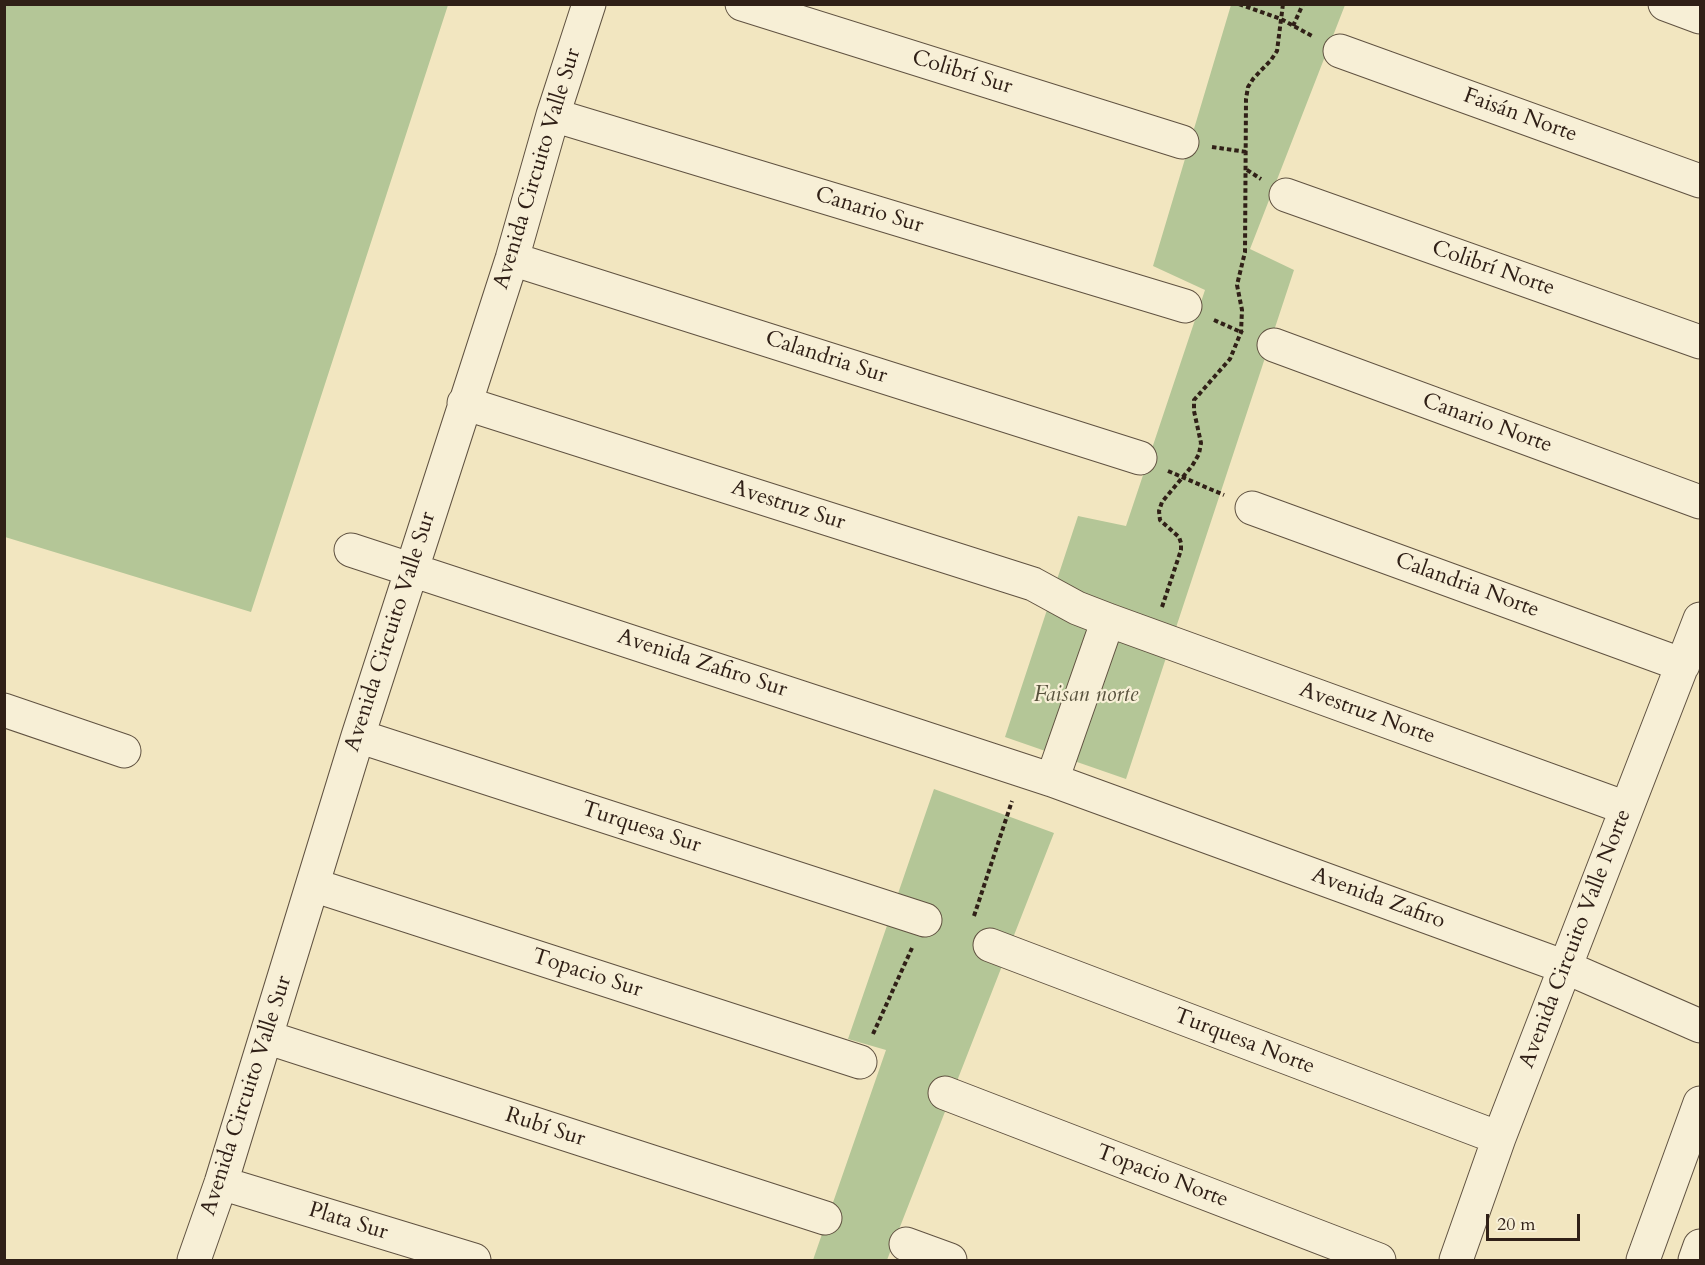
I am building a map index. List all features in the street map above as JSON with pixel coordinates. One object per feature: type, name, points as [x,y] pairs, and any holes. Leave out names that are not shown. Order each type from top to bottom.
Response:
[{"type":"street","name":"Avenida Circuito Valle Sur","points":[[194,1260],[221,1183],[411,568],[512,259],[553,115],[589,4]]},
{"type":"street","name":"Colibrí Sur","points":[[742,4],[1182,142]]},
{"type":"street","points":[[1665,4],[1701,17]]},
{"type":"street","name":"Faisán Norte","points":[[1340,51],[1701,181]]},
{"type":"street","name":"Canario Sur","points":[[553,115],[1185,306]]},
{"type":"street","name":"Colibrí Norte","points":[[1286,195],[1701,342]]},
{"type":"street","name":"Calandria Sur","points":[[512,259],[1140,458]]},
{"type":"street","name":"Canario Norte","points":[[1274,345],[1701,502]]},
{"type":"street","name":"Avestruz Sur","points":[[464,403],[1033,584],[1077,608],[1108,620]]},
{"type":"street","name":"Calandria Norte","points":[[1252,508],[1683,665]]},
{"type":"street","name":"Avenida Zafiro Sur","points":[[351,550],[1037,775]]},
{"type":"street","name":"Avenida Circuito Valle Norte","points":[[1456,1260],[1499,1138],[1701,619]]},
{"type":"street","points":[[1037,775],[1108,620]]},
{"type":"street","name":"Avestruz Norte","points":[[1108,620],[1626,808]]},
{"type":"street","points":[[4,710],[124,751]]},
{"type":"street","name":"Turquesa Sur","points":[[358,736],[925,921]]},
{"type":"street","name":"Avenida Zafiro","points":[[1037,775],[1565,967],[1701,1026]]},
{"type":"street","name":"Topacio Sur","points":[[313,885],[860,1062]]},
{"type":"street","name":"Turquesa Norte","points":[[980,935],[1499,1138]]},
{"type":"street","name":"Rubí Sur","points":[[266,1037],[825,1218]]},
{"type":"street","name":"Topacio Norte","points":[[945,1093],[1379,1260]]},
{"type":"street","points":[[1643,1260],[1697,1123]]},
{"type":"street","name":"Plata Sur","points":[[221,1183],[474,1260]]},
{"type":"street","points":[[906,1244],[950,1260]]},
{"type":"street","points":[[1695,1260],[1701,1246]]},
{"type":"path","points":[[1239,4],[1281,20],[1340,51]]},
{"type":"path","points":[[1152,636],[1181,550],[1179,537],[1160,520],[1159,511],[1162,502],[1199,454],[1200,443],[1194,400],[1230,358],[1241,332],[1242,310],[1237,285],[1245,252],[1246,99],[1248,87],[1253,79],[1277,51],[1283,4]]},
{"type":"path","points":[[1293,26],[1304,4]]},
{"type":"path","points":[[1185,306],[1274,345]]},
{"type":"path","points":[[1140,458],[1252,508]]},
{"type":"path","points":[[980,935],[1037,775]]},
{"type":"path","points":[[860,1062],[925,921]]},
{"type":"green space","points":[[4,5],[448,5],[251,612],[5,537]]},
{"type":"green space","name":"Faisan norte","points":[[1231,5],[1345,5],[1250,249],[1294,270],[1126,779],[1005,737],[1078,516],[1126,526],[1205,290],[1153,266]]},
{"type":"green space","points":[[934,789],[1054,833],[887,1260],[813,1260],[886,1050],[848,1039]]}]
